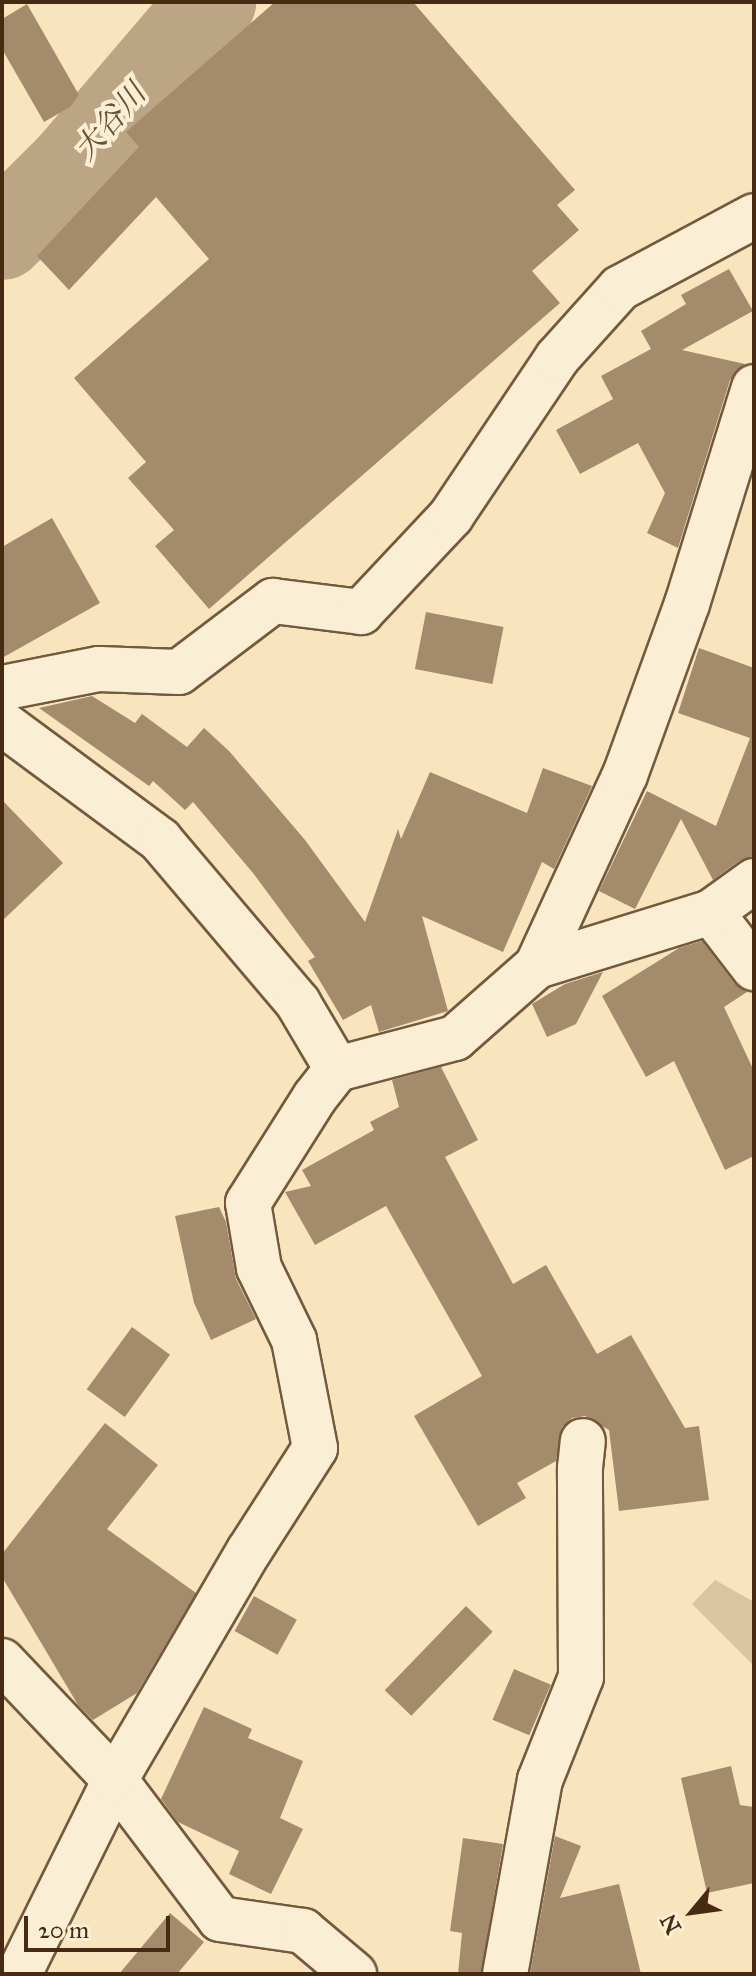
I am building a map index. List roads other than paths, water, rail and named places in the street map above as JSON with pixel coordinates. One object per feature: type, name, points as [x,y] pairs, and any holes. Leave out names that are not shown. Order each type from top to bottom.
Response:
[{"type":"street","points":[[2,688],[99,669],[179,672],[273,601],[361,612],[451,516],[557,358],[620,288],[754,216]]},
{"type":"street","points":[[19,1974],[115,1780],[249,1551],[315,1448],[294,1340],[259,1268],[248,1203],[337,1069],[455,1038],[537,966],[625,775],[687,604],[754,387]]},
{"type":"street","points":[[2,723],[160,840],[298,1003],[337,1069]]},
{"type":"street","points":[[537,966],[711,912],[754,881]]},
{"type":"street","points":[[711,912],[754,968]]},
{"type":"street","points":[[505,1974],[540,1780],[581,1677],[580,1468],[583,1441]]},
{"type":"street","points":[[2,1661],[115,1780],[220,1919],[303,1931],[354,1974]]},
{"type":"waterway","name":"大谷川","points":[[2,236],[72,166],[212,2]]}]
